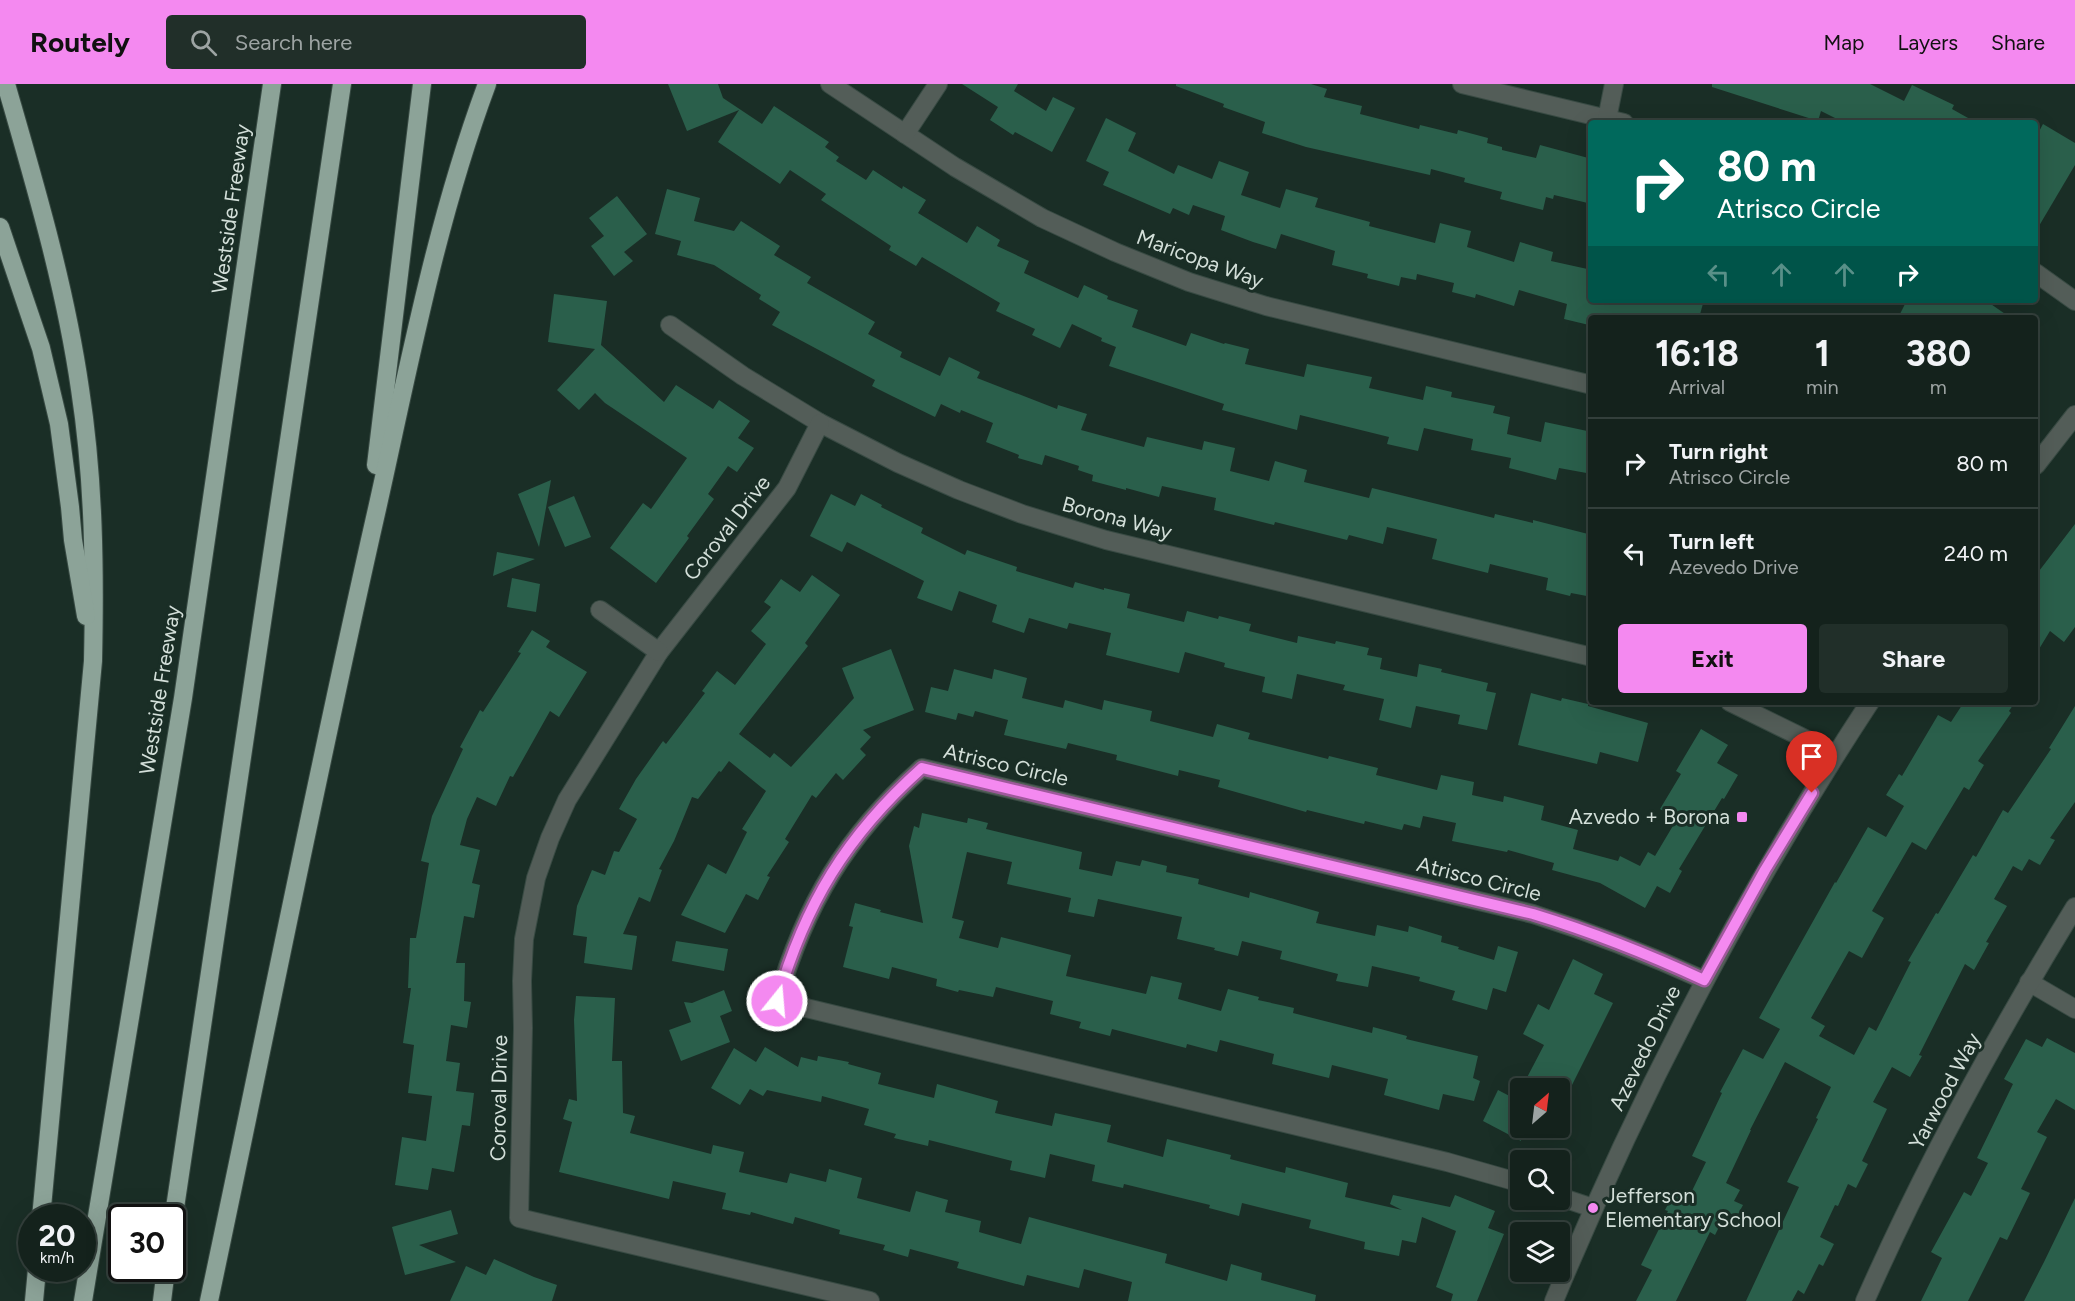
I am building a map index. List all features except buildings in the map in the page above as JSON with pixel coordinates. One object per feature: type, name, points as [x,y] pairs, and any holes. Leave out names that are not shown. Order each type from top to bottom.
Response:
[{"type":"highway","points":[[6,84],[50,237],[70,327],[81,390],[91,484],[95,570],[93,662],[42,1204]]},
{"type":"highway","name":"Westside Freeway","points":[[82,1301],[183,698],[272,84]]},
{"type":"highway","points":[[176,1204],[342,84]]},
{"type":"highway","points":[[365,562],[422,84]]},
{"type":"highway","points":[[209,1301],[365,562],[439,234],[468,136],[487,84]]},
{"type":"highway","points":[[0,227],[41,348],[59,424],[73,540],[93,662]]},
{"type":"highway","points":[[34,1301],[36,1282]]},
{"type":"highway","points":[[162,1301],[164,1282]]},
{"type":"street","name":"Maricopa Way","points":[[830,84],[956,167],[1042,218],[1114,252],[1189,282],[1266,306],[1588,384]]},
{"type":"street","points":[[905,134],[938,84]]},
{"type":"street","points":[[1462,84],[1611,120]]},
{"type":"street","points":[[1614,84],[1615,120]]},
{"type":"street","points":[[2038,274],[2075,301]]},
{"type":"street","name":"Borona Way","points":[[670,325],[742,376],[820,423],[898,463],[1022,514],[1106,540],[1588,656]]},
{"type":"street","points":[[2038,462],[2075,415]]},
{"type":"street","name":"Coroval Drive","points":[[820,423],[787,488],[659,652],[567,800],[550,838],[536,878],[524,939],[519,1218],[870,1301]]},
{"type":"street","points":[[600,610],[659,652]]},
{"type":"street","points":[[1736,705],[1836,754]]},
{"type":"street","name":"Azevedo Drive","points":[[1554,1301],[1593,1208],[1652,1082],[1704,980],[1765,870],[1868,705]]},
{"type":"street","name":"Atrisco Circle","points":[[1510,1180],[1435,1159],[777,1001],[788,963],[805,920],[827,879],[867,822],[922,768],[1533,914],[1592,932],[1704,980]]},
{"type":"street","name":"Yarwood Way","points":[[1865,1301],[1962,1101],[2029,982],[2075,908]]},
{"type":"street","points":[[2029,982],[2075,1009]]},
{"type":"street","points":[[1570,1200],[1593,1208]]},
{"type":"place","name":"Azvedo + Borona","points":[[1742,817]]},
{"type":"place","name":"Jefferson Elementary School","points":[[1593,1208]]},
{"type":"route","points":[[777,1001],[788,963],[805,920],[827,879],[867,822],[922,768],[1533,914],[1626,945],[1704,980],[1765,870],[1812,793]]}]
